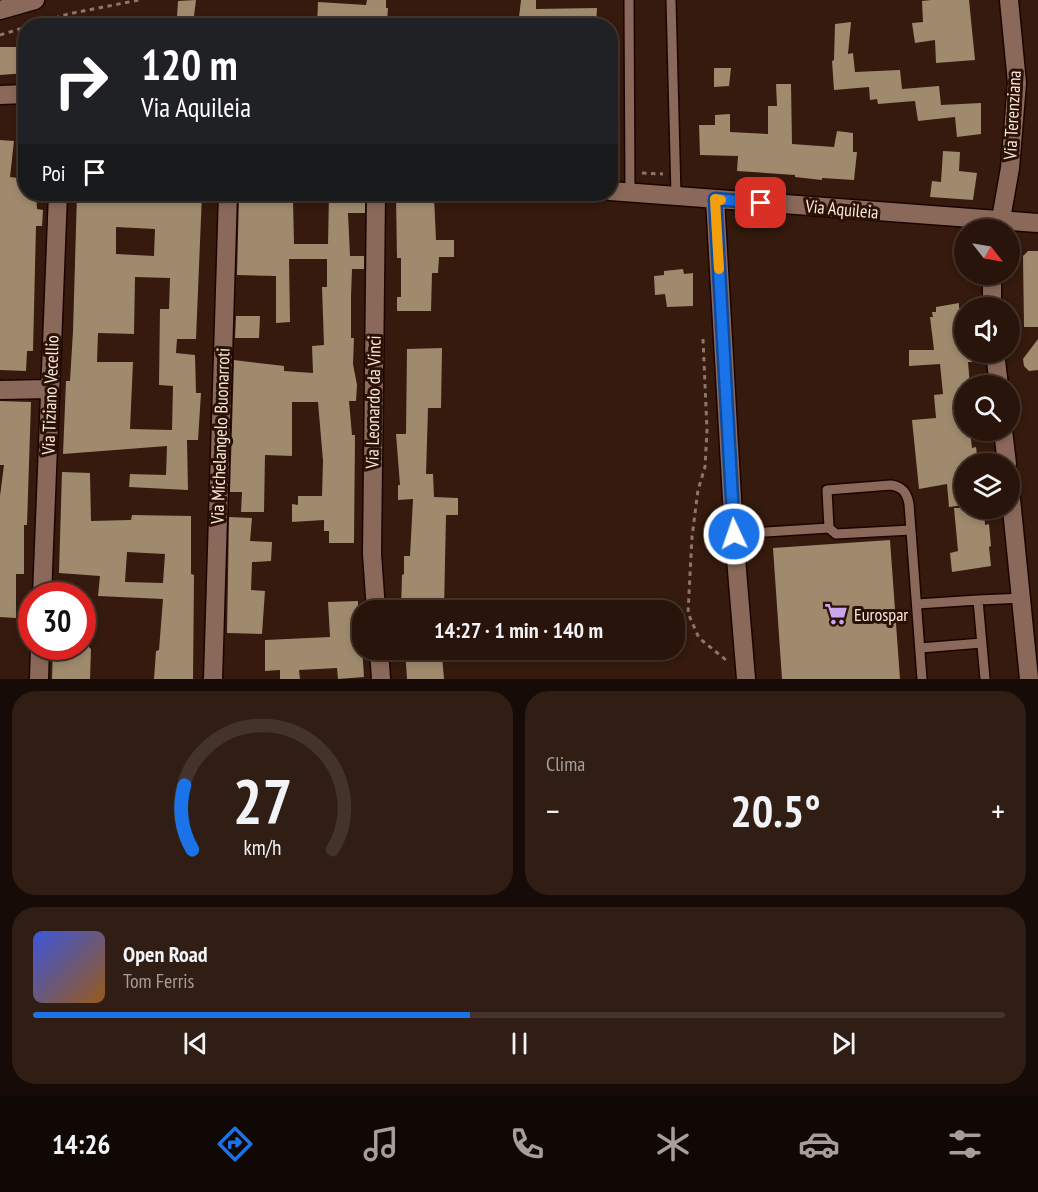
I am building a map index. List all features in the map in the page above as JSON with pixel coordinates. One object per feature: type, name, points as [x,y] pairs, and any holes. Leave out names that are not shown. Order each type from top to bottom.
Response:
[{"type":"street","points":[[0,10],[35,0]]},
{"type":"street","name":"Via Terenziana","points":[[1001,219],[1010,168],[1017,83],[1009,0]]},
{"type":"street","points":[[0,95],[18,94]]},
{"type":"street","name":"Via Aquileia","points":[[618,192],[676,195],[954,222]]},
{"type":"street","points":[[715,199],[734,534],[746,679]]},
{"type":"street","name":"Via Tiziano Vecellio","points":[[43,582],[58,201]]},
{"type":"street","name":"Via Michelangelo Buonarroti","points":[[213,679],[228,201]]},
{"type":"street","name":"Via Leonardo da Vinci","points":[[375,600],[372,543],[376,201]]},
{"type":"street","name":"Via Aquileia","points":[[1020,224],[1038,223]]},
{"type":"street","points":[[0,390],[50,389]]},
{"type":"street","points":[[1013,519],[1029,679]]},
{"type":"street","points":[[39,679],[40,660]]},
{"type":"street","points":[[380,660],[381,679]]},
{"type":"lane","points":[[629,0],[630,193]]},
{"type":"lane","points":[[671,0],[676,195]]},
{"type":"lane","points":[[829,528],[828,490],[891,485],[898,487],[907,495],[922,679]]},
{"type":"lane","points":[[734,534],[829,528],[836,534],[911,530]]},
{"type":"lane","points":[[916,604],[1021,598]]},
{"type":"lane","points":[[978,600],[985,679]]},
{"type":"lane","points":[[920,648],[982,643]]},
{"type":"path","points":[[54,18],[139,0]]},
{"type":"path","points":[[0,35],[18,29]]},
{"type":"path","points":[[703,330],[707,430],[705,467],[698,490],[692,537],[688,613],[699,638],[720,653],[731,665]]},
{"type":"building","points":[[196,0],[194,16],[177,17],[178,1]]},
{"type":"building","points":[[367,0],[386,0],[387,18],[317,18],[318,2],[366,5]]},
{"type":"building","points":[[521,0],[536,0],[536,9],[597,8],[596,18],[519,18]]},
{"type":"building","points":[[969,0],[975,60],[936,63],[935,40],[915,43],[912,23],[923,22],[922,1]]},
{"type":"building","points":[[851,22],[848,54],[853,53],[855,72],[900,70],[902,89],[939,86],[941,105],[981,103],[981,134],[957,137],[955,117],[918,121],[915,101],[878,104],[877,99],[870,100],[869,87],[834,90],[832,61],[834,60],[835,24]]},
{"type":"building","points":[[0,47],[18,47],[18,74],[0,75]]},
{"type":"building","points":[[714,68],[731,68],[729,86],[714,87]]},
{"type":"building","points":[[776,84],[791,84],[792,144],[834,147],[837,131],[853,133],[853,152],[857,152],[854,180],[822,178],[822,180],[795,177],[795,175],[737,171],[738,156],[700,155],[699,125],[715,125],[715,115],[730,114],[730,132],[768,134],[768,106],[777,106]]},
{"type":"building","points":[[0,140],[14,141],[10,177],[18,178],[18,201],[36,201],[37,209],[43,210],[42,226],[36,226],[33,351],[27,351],[26,371],[0,370]]},
{"type":"building","points":[[943,151],[960,152],[959,171],[977,173],[973,200],[930,197],[932,181],[941,182]]},
{"type":"building","points":[[77,201],[202,201],[196,339],[177,339],[176,353],[195,355],[196,393],[201,393],[198,440],[187,440],[188,490],[129,487],[130,474],[166,475],[167,446],[63,454],[66,381],[70,381]],"holes":[[[116,227],[155,229],[154,256],[116,254]],[[135,277],[170,278],[169,309],[160,309],[159,385],[173,386],[172,430],[130,429],[133,362],[97,362],[98,333],[134,334]]]},
{"type":"building","points":[[239,201],[293,201],[294,244],[328,244],[329,201],[365,201],[365,213],[348,213],[350,256],[364,256],[364,269],[352,269],[351,297],[351,338],[354,338],[353,364],[357,385],[356,401],[349,401],[352,435],[355,435],[354,543],[329,543],[329,531],[324,531],[324,520],[292,522],[292,504],[298,505],[298,496],[322,496],[323,461],[318,402],[292,402],[292,456],[265,455],[264,512],[241,512],[242,492],[230,492],[234,360],[284,366],[284,371],[313,373],[312,346],[324,345],[322,287],[327,287],[327,259],[289,259],[290,322],[276,323],[276,276],[237,275]]},
{"type":"building","points":[[396,201],[434,201],[436,240],[454,240],[454,257],[439,257],[438,273],[432,273],[431,311],[397,311],[397,297],[401,297],[401,258],[397,258]]},
{"type":"building","points":[[1028,251],[1038,251],[1038,327],[1024,327],[1023,256]]},
{"type":"building","points":[[683,269],[684,274],[693,273],[693,306],[667,307],[665,294],[655,295],[654,276],[664,275],[664,271]]},
{"type":"building","points":[[954,304],[954,363],[968,363],[969,375],[954,375],[954,441],[971,441],[972,448],[976,447],[977,453],[954,453],[954,506],[949,507],[947,484],[919,489],[912,420],[936,418],[934,395],[943,394],[940,364],[909,366],[909,350],[934,350],[930,317],[933,317],[932,312],[936,312],[936,307]]},
{"type":"building","points":[[236,316],[260,316],[259,338],[235,338]]},
{"type":"building","points":[[1038,339],[1038,370],[1029,371],[1024,366],[1023,359]]},
{"type":"building","points":[[442,348],[441,408],[428,408],[426,474],[433,474],[434,497],[458,498],[458,515],[446,515],[444,600],[401,600],[404,556],[410,556],[413,499],[398,500],[398,485],[400,485],[396,434],[406,434],[407,349]]},
{"type":"building","points":[[0,401],[31,402],[27,525],[24,525],[24,574],[16,574],[16,618],[0,617],[0,496],[4,465],[0,465]]},
{"type":"building","points":[[62,472],[90,473],[91,521],[131,520],[132,515],[191,516],[191,574],[194,575],[193,679],[154,679],[163,599],[98,596],[100,576],[59,573]],"holes":[[[127,552],[165,554],[163,583],[125,582]]]},
{"type":"building","points":[[229,517],[252,518],[250,541],[272,542],[271,561],[252,562],[251,590],[265,591],[262,634],[227,633]]},
{"type":"building","points":[[955,519],[985,519],[985,525],[989,524],[991,566],[952,572],[950,553],[958,551]]},
{"type":"building","name":"Eurospar","points":[[890,540],[900,679],[782,679],[773,548]]},
{"type":"building","points":[[352,601],[352,660],[363,660],[364,677],[338,679],[337,668],[299,670],[300,679],[280,679],[280,670],[265,671],[265,640],[330,637],[328,602]]},
{"type":"building","points":[[53,660],[91,660],[90,679],[52,679]]},
{"type":"building","points":[[406,660],[442,660],[444,679],[407,679]]},
{"type":"slow traffic","points":[[719,269],[715,199],[721,200]]},
{"type":"place","name":"Eurospar","points":[[836,614]]},
{"type":"route","points":[[734,534],[715,199],[761,203]]}]
